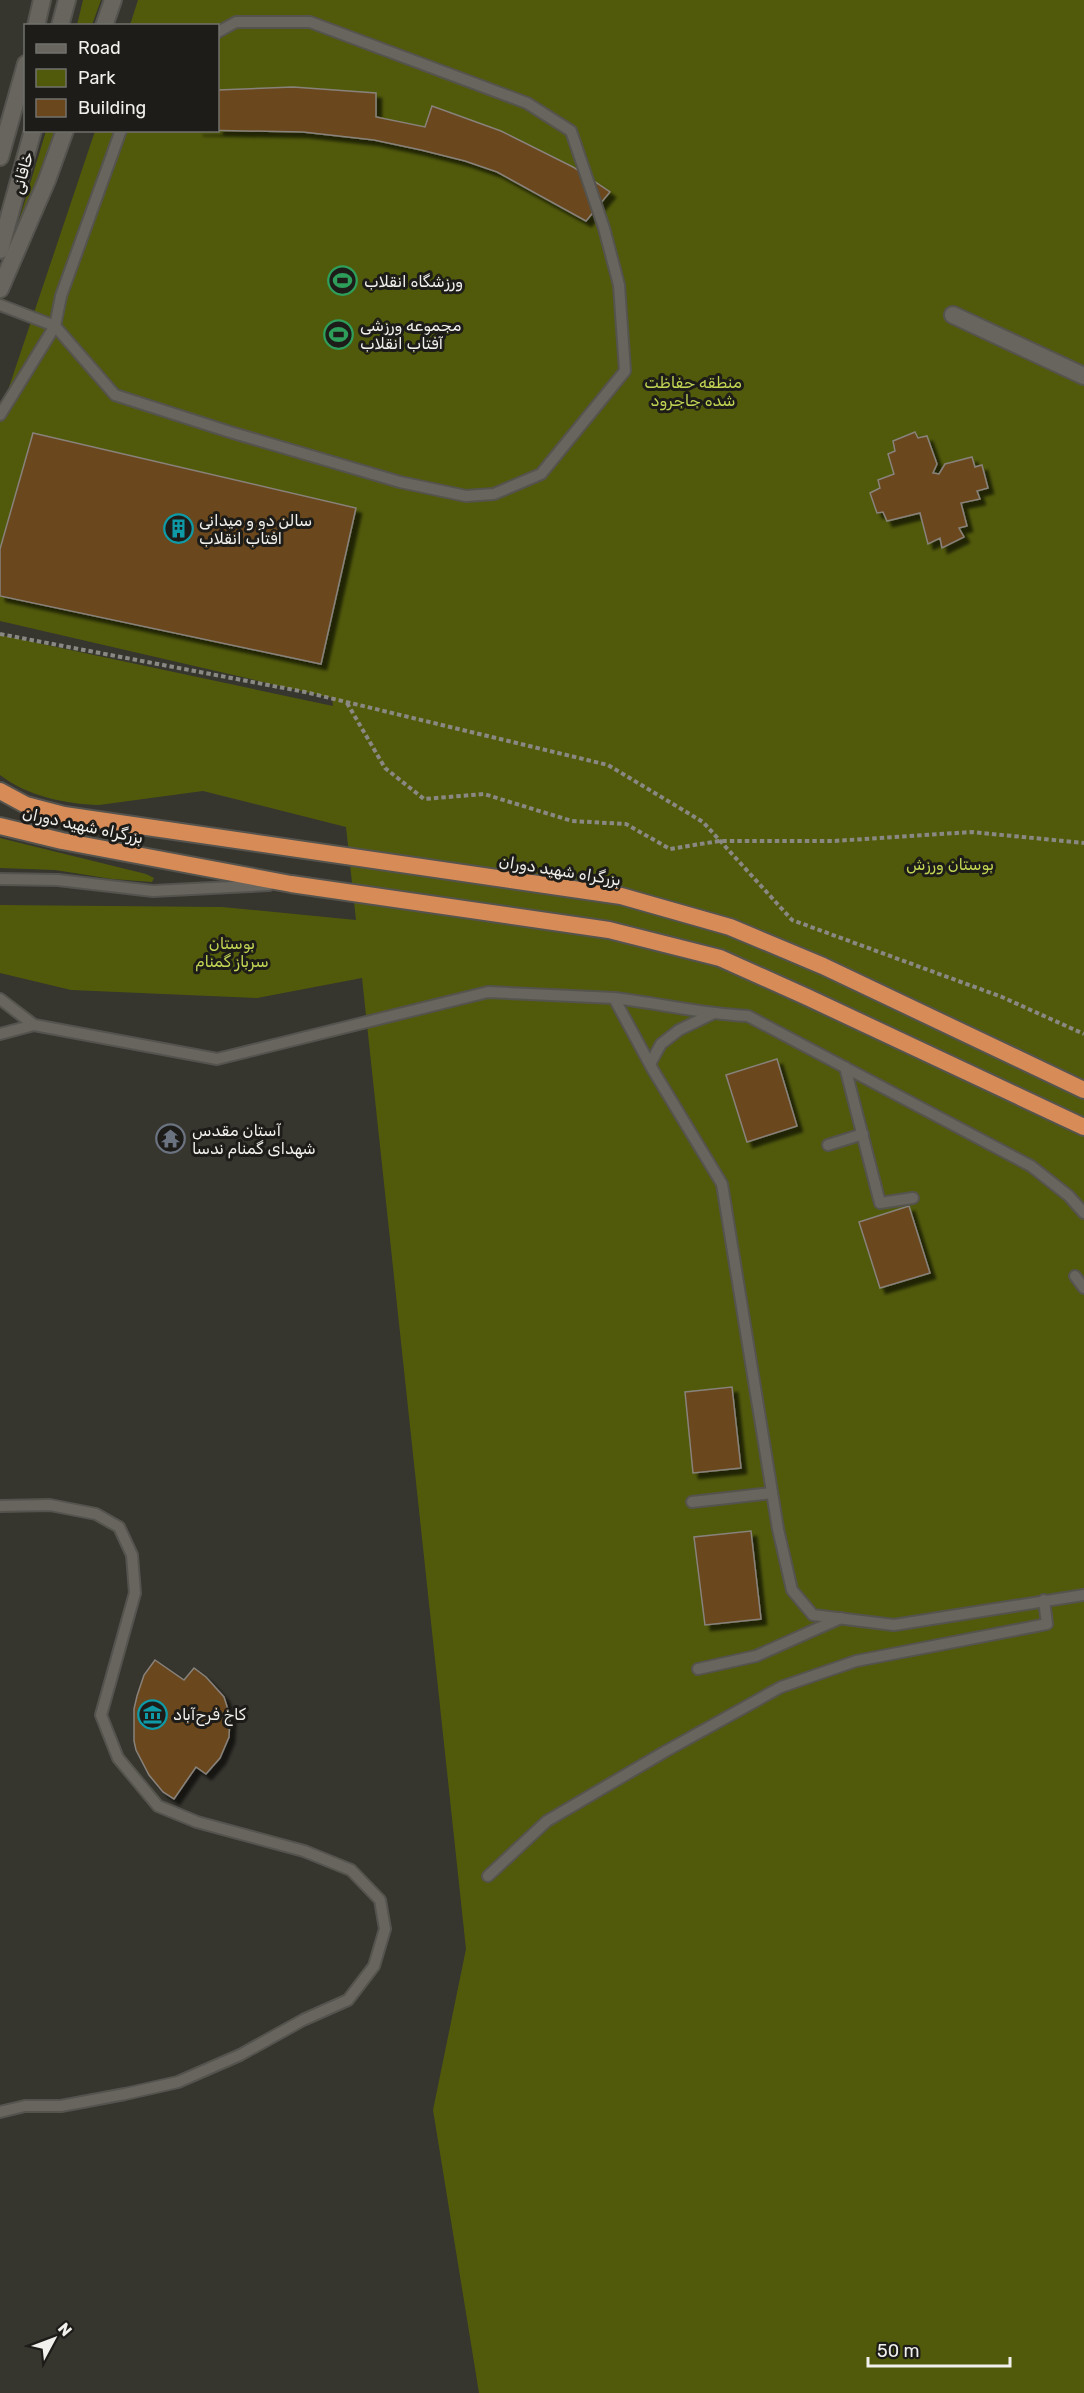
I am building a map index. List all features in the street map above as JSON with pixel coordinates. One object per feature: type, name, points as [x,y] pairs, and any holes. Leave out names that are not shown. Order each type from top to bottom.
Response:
[{"type":"highway","name":"بزرگراه شهید دوران","points":[[0,791],[26,805],[64,815],[621,896],[730,927],[823,966],[1084,1090]]},
{"type":"highway","name":"بزرگراه شهید دوران","points":[[0,826],[62,841],[291,884],[609,930],[720,958],[1084,1127]]},
{"type":"main road","points":[[36,24],[42,0]]},
{"type":"main road","points":[[61,24],[67,0]]},
{"type":"main road","points":[[105,24],[113,0]]},
{"type":"main road","name":"خاقانی","points":[[0,157],[24,71]]},
{"type":"main road","name":"خاقانی","points":[[0,250],[32,132]]},
{"type":"main road","points":[[0,288],[65,132]]},
{"type":"main road","points":[[953,315],[1084,376]]},
{"type":"lane","points":[[0,305],[55,326],[115,395],[230,432],[400,482],[466,496],[494,494],[541,474],[625,371],[619,285],[604,228],[572,131],[527,103],[310,21],[236,22],[219,31]]},
{"type":"lane","points":[[0,415],[55,326],[61,296],[120,132]]},
{"type":"lane","points":[[0,879],[58,880],[153,891],[291,884]]},
{"type":"lane","points":[[0,999],[34,1024],[217,1059],[488,992],[614,998],[663,1004],[712,1014],[748,1016],[1031,1166],[1069,1196],[1084,1213]]},
{"type":"lane","points":[[614,998],[650,1064],[722,1184],[778,1529],[792,1590],[813,1615],[894,1625],[1084,1595]]},
{"type":"lane","points":[[650,1064],[661,1044],[679,1030],[712,1014]]},
{"type":"lane","points":[[0,1034],[34,1024]]},
{"type":"lane","points":[[845,1066],[880,1203],[914,1198]]},
{"type":"lane","points":[[828,1145],[862,1134]]},
{"type":"lane","points":[[1075,1276],[1084,1288]]},
{"type":"lane","points":[[692,1502],[772,1493]]},
{"type":"lane","points":[[0,1506],[50,1505],[96,1514],[119,1527],[132,1555],[135,1593],[100,1715],[118,1758],[158,1806],[197,1822],[304,1851],[351,1870],[380,1900],[385,1929],[374,1966],[348,2000],[303,2020],[240,2055],[178,2082],[136,2092],[61,2106],[25,2106],[0,2112]]},
{"type":"lane","points":[[488,1876],[547,1821],[666,1751],[781,1688],[856,1661],[1047,1623],[1044,1600]]},
{"type":"lane","points":[[698,1669],[756,1656],[842,1618]]},
{"type":"path","points":[[0,634],[305,692],[608,765],[703,822],[792,920],[1002,997],[1084,1034]]},
{"type":"path","points":[[346,702],[385,768],[424,799],[484,795],[572,821],[626,824],[670,849],[719,841],[833,841],[972,832],[1084,843]]},
{"type":"green space","points":[[83,0],[101,0],[92,24],[77,24]]},
{"type":"green space","name":"منطقه حفاظت شده جاجرود","points":[[138,0],[1084,0],[1084,2393],[479,2393],[433,2110],[466,1949],[362,978],[257,998],[71,990],[0,973],[0,905],[222,907],[356,920],[346,827],[203,791],[99,805],[73,803],[47,798],[22,788],[0,775],[0,635],[333,706],[332,698],[0,621],[0,414],[95,132],[219,132],[219,24],[130,24]]},
{"type":"green space","points":[[46,132],[56,132],[10,250]]},
{"type":"green space","points":[[0,838],[146,874],[154,878],[152,882],[112,879],[55,870],[0,868]]},
{"type":"building","points":[[293,87],[376,93],[376,117],[425,127],[432,106],[501,131],[573,167],[610,192],[586,221],[497,172],[421,150],[374,140],[303,132],[219,130],[219,90]]},
{"type":"building","points":[[915,432],[918,438],[927,436],[937,464],[933,473],[939,474],[945,464],[972,457],[975,467],[982,465],[988,488],[977,491],[980,499],[961,503],[967,526],[959,528],[964,537],[942,548],[940,538],[928,544],[920,513],[887,521],[883,512],[877,513],[870,493],[880,488],[878,480],[894,474],[888,454],[895,451],[893,441]]},
{"type":"building","name":"سالن دو و میدانی افتاب انقلاب","points":[[33,433],[356,508],[321,664],[0,596],[0,549]]},
{"type":"building","points":[[777,1059],[797,1126],[747,1142],[726,1075]]},
{"type":"building","points":[[909,1206],[930,1273],[880,1288],[859,1222]]},
{"type":"building","points":[[732,1387],[741,1468],[693,1473],[685,1392]]},
{"type":"building","points":[[751,1531],[761,1619],[705,1625],[694,1537]]},
{"type":"building","points":[[155,1660],[184,1680],[194,1668],[206,1677],[224,1697],[230,1716],[229,1737],[220,1758],[206,1774],[196,1767],[174,1799],[163,1792],[149,1775],[136,1750],[134,1741],[134,1709],[137,1696],[144,1675]]},
{"type":"place","name":"ورزشگاه انقلاب","points":[[343,281]]},
{"type":"place","name":"مجموعه ورزشی آفتاب انقلاب","points":[[339,334]]},
{"type":"place","name":"سالن دو و میدانی افتاب انقلاب","points":[[178,529]]},
{"type":"place","name":"آستان مقدس شهدای گمنام ندسا","points":[[171,1139]]},
{"type":"place","name":"کاخ فرح‌آباد","points":[[152,1714]]},
{"type":"park label","name":"بوستان ورزش","points":[[950,864]]},
{"type":"park label","name":"بوستان سرباز گمنام","points":[[232,952]]}]
